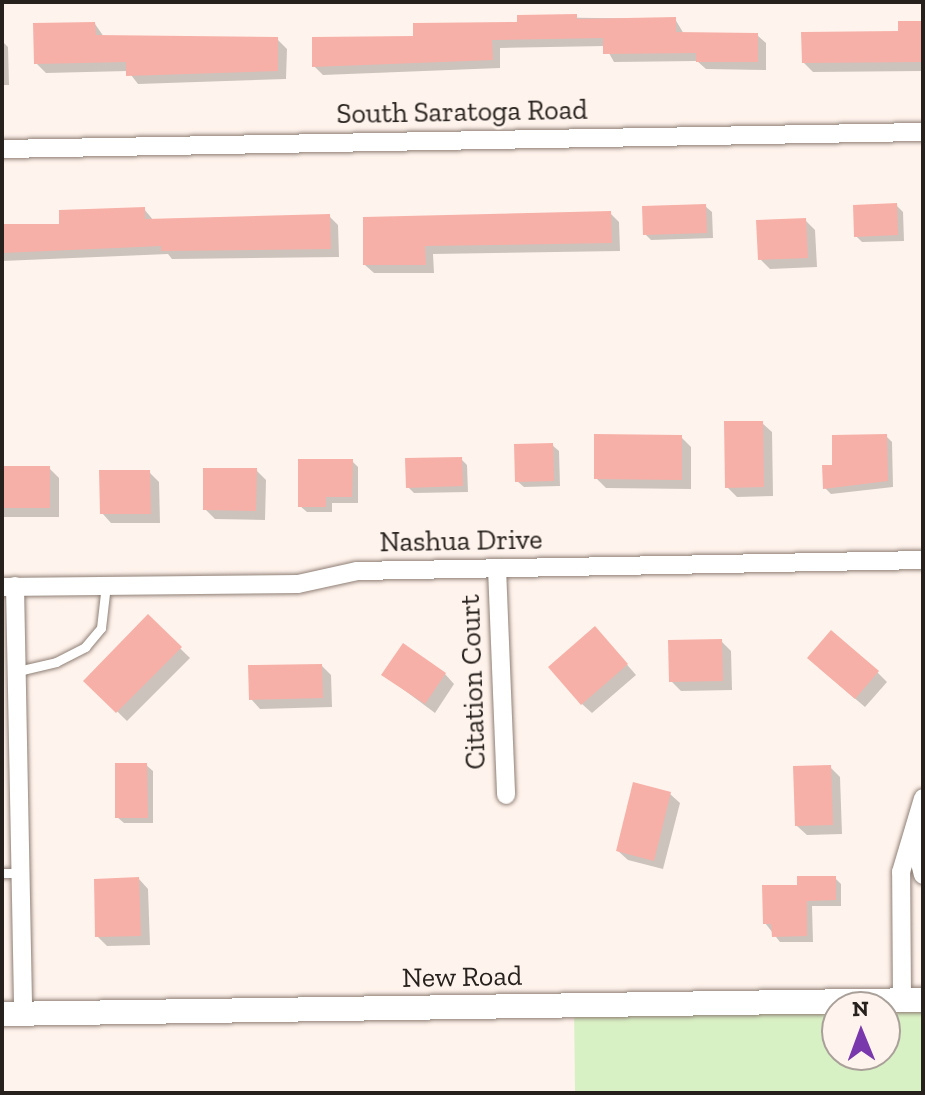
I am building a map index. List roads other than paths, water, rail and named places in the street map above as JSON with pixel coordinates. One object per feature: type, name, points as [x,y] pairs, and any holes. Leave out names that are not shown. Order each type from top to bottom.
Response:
[{"type":"street","name":"South Saratoga Road","points":[[2,149],[923,132]]},
{"type":"street","name":"Nashua Drive","points":[[8,587],[298,584],[357,571],[923,560]]},
{"type":"street","name":"Citation Court","points":[[497,568],[506,795]]},
{"type":"street","points":[[8,587],[18,671],[10,729],[22,873],[12,1014]]},
{"type":"street","points":[[913,1000],[901,872],[914,838],[923,798]]},
{"type":"street","points":[[914,838],[923,875]]},
{"type":"street","name":"New Road","points":[[12,1014],[913,1000]]},
{"type":"lane","points":[[18,671],[56,662],[85,647],[101,628],[106,584]]},
{"type":"lane","points":[[2,873],[22,873]]}]
